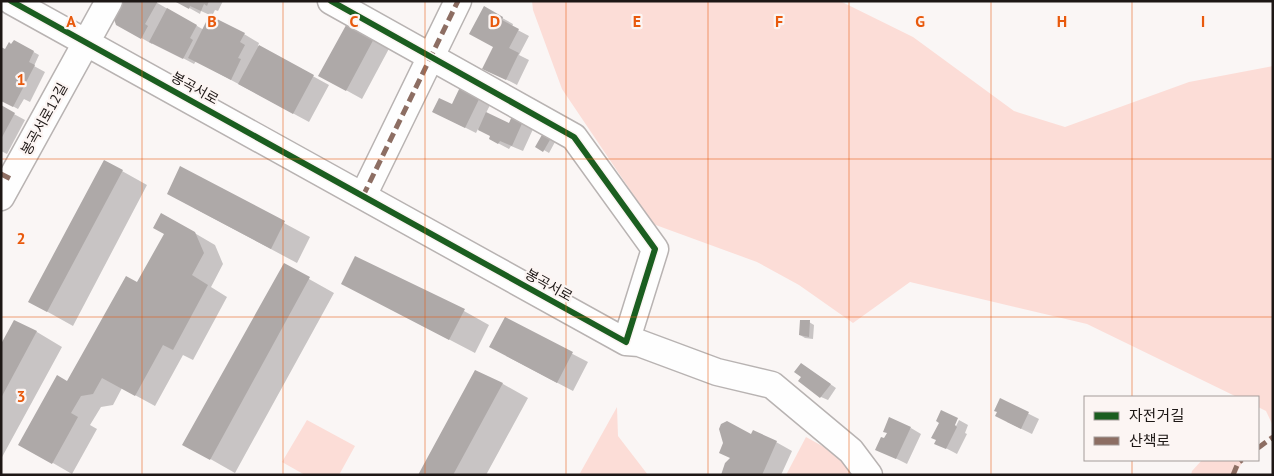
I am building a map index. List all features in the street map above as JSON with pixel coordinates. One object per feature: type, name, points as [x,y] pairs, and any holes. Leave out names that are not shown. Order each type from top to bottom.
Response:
[{"type":"street","name":"봉곡서로","points":[[11,1],[626,342],[639,343],[717,372],[772,385],[851,451],[869,475]]},
{"type":"street","name":"봉곡서로12길","points":[[5,183],[109,1]]},
{"type":"street","points":[[331,1],[574,137],[655,249],[626,342]]},
{"type":"street","points":[[363,196],[458,1]]},
{"type":"shaded area","points":[[532,1],[840,1],[913,37],[1014,111],[1065,127],[1189,82],[1273,66],[1273,426],[1266,411],[1259,408],[1259,396],[1235,396],[1087,324],[910,282],[853,323],[799,285],[757,262],[653,224],[562,89],[533,10]]},
{"type":"shaded area","points":[[617,407],[618,436],[648,475],[579,475]]},
{"type":"shaded area","points":[[307,420],[355,446],[339,475],[305,475],[282,462]]},
{"type":"shaded area","points":[[806,437],[851,462],[861,475],[786,475]]},
{"type":"shaded area","points":[[1201,461],[1243,461],[1236,475],[1191,475],[1192,471]]},
{"type":"building","points":[[116,1],[158,1],[145,24],[148,26],[141,39],[116,25],[111,10]]},
{"type":"building","points":[[174,1],[209,1],[207,6],[204,4],[201,11],[190,6],[189,9]]},
{"type":"building","points":[[484,6],[503,17],[502,20],[519,29],[509,48],[519,53],[506,80],[482,69],[493,47],[469,34]]},
{"type":"building","points":[[167,8],[197,25],[190,38],[193,40],[183,59],[149,42]]},
{"type":"building","points":[[208,18],[214,21],[215,18],[245,33],[240,42],[245,45],[238,58],[241,59],[231,80],[188,58]]},
{"type":"building","points":[[350,18],[377,33],[346,91],[318,76]]},
{"type":"building","points":[[14,40],[34,51],[29,62],[35,65],[13,107],[1,101],[1,47],[5,49],[9,42],[11,44]]},
{"type":"building","points":[[259,45],[314,75],[293,114],[238,84]]},
{"type":"building","points":[[462,83],[482,93],[465,128],[432,112],[439,98],[452,104]]},
{"type":"building","points":[[1,105],[15,113],[1,139]]},
{"type":"building","points":[[486,112],[509,123],[513,114],[524,119],[512,146],[500,141],[498,144],[489,139],[490,136],[478,130]]},
{"type":"building","points":[[543,133],[551,138],[543,152],[535,147]]},
{"type":"building","points":[[104,160],[123,170],[47,312],[28,302]]},
{"type":"building","points":[[180,166],[285,221],[271,249],[167,194]]},
{"type":"building","points":[[161,213],[195,232],[204,253],[192,275],[208,285],[173,350],[163,345],[135,396],[102,378],[93,394],[81,396],[71,413],[78,417],[52,464],[18,445],[57,375],[67,381],[126,276],[137,282],[164,234],[153,228]]},
{"type":"building","points":[[355,256],[465,309],[449,340],[341,284]]},
{"type":"building","points":[[284,263],[310,277],[210,460],[182,445]]},
{"type":"building","points":[[505,317],[573,352],[557,383],[489,347]]},
{"type":"building","points":[[14,320],[37,331],[1,398],[1,344]]},
{"type":"building","points":[[800,320],[810,320],[809,337],[799,335]]},
{"type":"building","points":[[801,363],[831,384],[820,398],[798,381],[801,377],[794,372]]},
{"type":"building","points":[[475,370],[503,383],[453,475],[418,475]]},
{"type":"building","points":[[1000,398],[1029,412],[1021,429],[995,416],[997,412],[994,411]]},
{"type":"building","points":[[941,410],[958,418],[955,425],[957,427],[946,449],[934,444],[936,440],[931,438],[939,423],[936,421]]},
{"type":"building","points":[[889,417],[911,427],[896,459],[875,450],[881,437],[884,438],[887,433],[883,432]]},
{"type":"building","points":[[727,421],[751,434],[753,430],[777,441],[762,475],[721,475],[725,463],[730,458],[719,453],[723,443],[719,429],[721,424]]},
{"type":"marked path","points":[[363,196],[458,1]]},
{"type":"marked path","points":[[1,174],[11,179]]},
{"type":"marked path","points":[[1259,447],[1273,437]]},
{"type":"marked path","points":[[1233,475],[1241,461]]},
{"type":"cycle path","points":[[11,1],[626,342],[655,249],[574,137],[331,1]]}]
